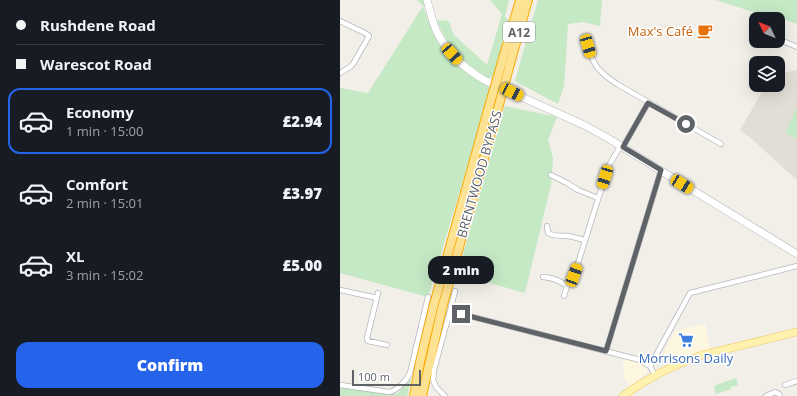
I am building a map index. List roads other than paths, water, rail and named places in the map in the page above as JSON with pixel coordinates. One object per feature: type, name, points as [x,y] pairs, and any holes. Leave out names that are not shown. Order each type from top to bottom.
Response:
[{"type":"highway","name":"BRENTWOOD BYPASS","points":[[506,63],[520,0]]},
{"type":"highway","name":"BRENTWOOD BYPASS","points":[[414,396],[420,362],[433,308],[506,63],[528,0]]},
{"type":"highway","name":"BRENTWOOD BYPASS","points":[[422,396],[442,308],[492,111]]},
{"type":"main road","points":[[623,396],[656,375],[702,355],[797,332]]},
{"type":"street","points":[[427,0],[432,19],[443,41],[458,60],[474,74],[484,80],[584,125],[622,146],[797,254]]},
{"type":"street","points":[[340,21],[369,36],[353,64],[340,73]]},
{"type":"street","points":[[785,41],[797,47]]},
{"type":"street","points":[[588,46],[597,69],[604,76],[648,103],[721,144]]},
{"type":"street","points":[[564,296],[567,286],[574,275],[607,169],[648,103]]},
{"type":"street","points":[[606,351],[661,170]]},
{"type":"street","points":[[551,175],[578,190],[598,198]]},
{"type":"street","points":[[547,226],[548,233],[552,235],[567,236],[585,240]]},
{"type":"street","points":[[650,366],[690,292],[797,266]]},
{"type":"street","points":[[543,278],[559,280],[567,286]]},
{"type":"street","points":[[340,290],[377,296],[367,338],[368,341],[387,345]]},
{"type":"street","points":[[445,396],[433,380],[434,370],[455,291]]},
{"type":"street","points":[[340,386],[392,392],[409,376],[428,297]]},
{"type":"street","points":[[450,311],[640,360],[650,366],[656,375]]},
{"type":"street","points":[[785,385],[797,381]]},
{"type":"street","points":[[766,396],[775,392],[780,396]]},
{"type":"place","name":"Max's Café","points":[[705,31]]},
{"type":"place","name":"Morrisons Daily","points":[[686,340]]}]
